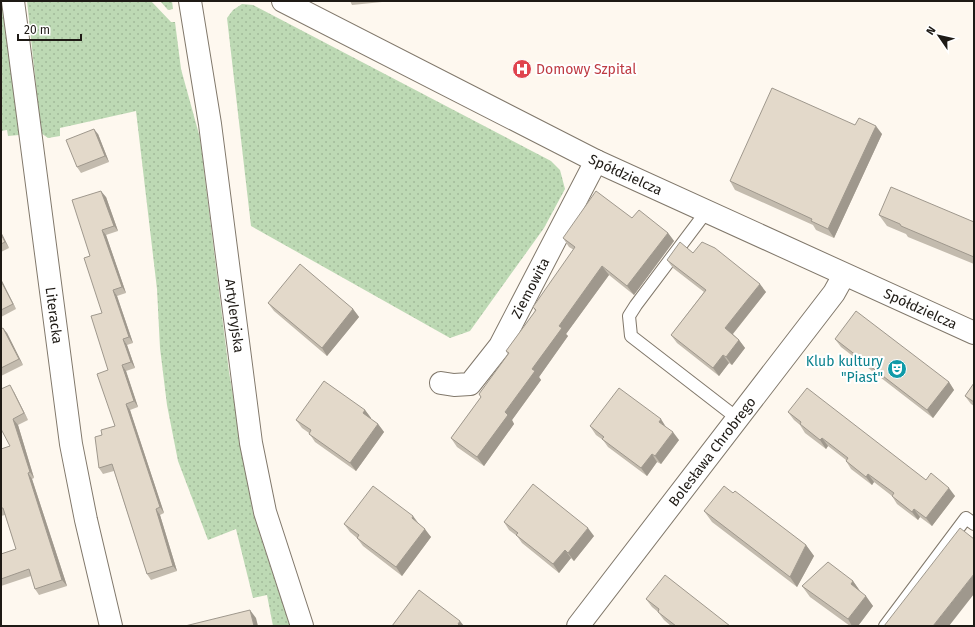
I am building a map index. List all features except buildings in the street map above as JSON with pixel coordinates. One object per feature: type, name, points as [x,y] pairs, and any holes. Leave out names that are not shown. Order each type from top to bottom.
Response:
[{"type":"street","name":"Literacka","points":[[13,1],[71,444],[109,626]]},
{"type":"street","name":"Artyleryjska","points":[[190,1],[210,124],[251,443],[265,512],[302,626]]},
{"type":"street","name":"Spółdzielcza","points":[[284,1],[596,161],[844,275],[974,332]]},
{"type":"street","name":"Ziemowita","points":[[441,383],[454,385],[470,384],[500,346],[596,161]]},
{"type":"street","name":"Bolesława Chrobrego","points":[[578,626],[834,293],[844,275]]},
{"type":"lane","points":[[706,212],[636,304],[629,316],[631,336],[737,418]]},
{"type":"lane","points":[[885,626],[966,518],[974,524]]},
{"type":"green space","points":[[1,1],[6,10],[22,130],[19,135],[8,136],[7,130],[1,131]]},
{"type":"green space","points":[[27,1],[151,1],[171,22],[175,22],[181,69],[200,138],[229,372],[253,513],[290,626],[273,626],[267,595],[253,598],[236,529],[208,540],[178,461],[167,405],[160,348],[157,289],[136,111],[60,128],[60,136],[48,138],[41,133]]},
{"type":"green space","points":[[160,1],[172,1],[173,9],[168,10]]},
{"type":"green space","points":[[242,4],[253,5],[551,161],[560,170],[565,189],[544,228],[470,331],[450,338],[251,226],[227,18],[233,10]]},
{"type":"place","name":"Domowy Szpital","points":[[522,69]]},
{"type":"place","name":"Klub kultury \"Piast\"","points":[[897,369]]}]
